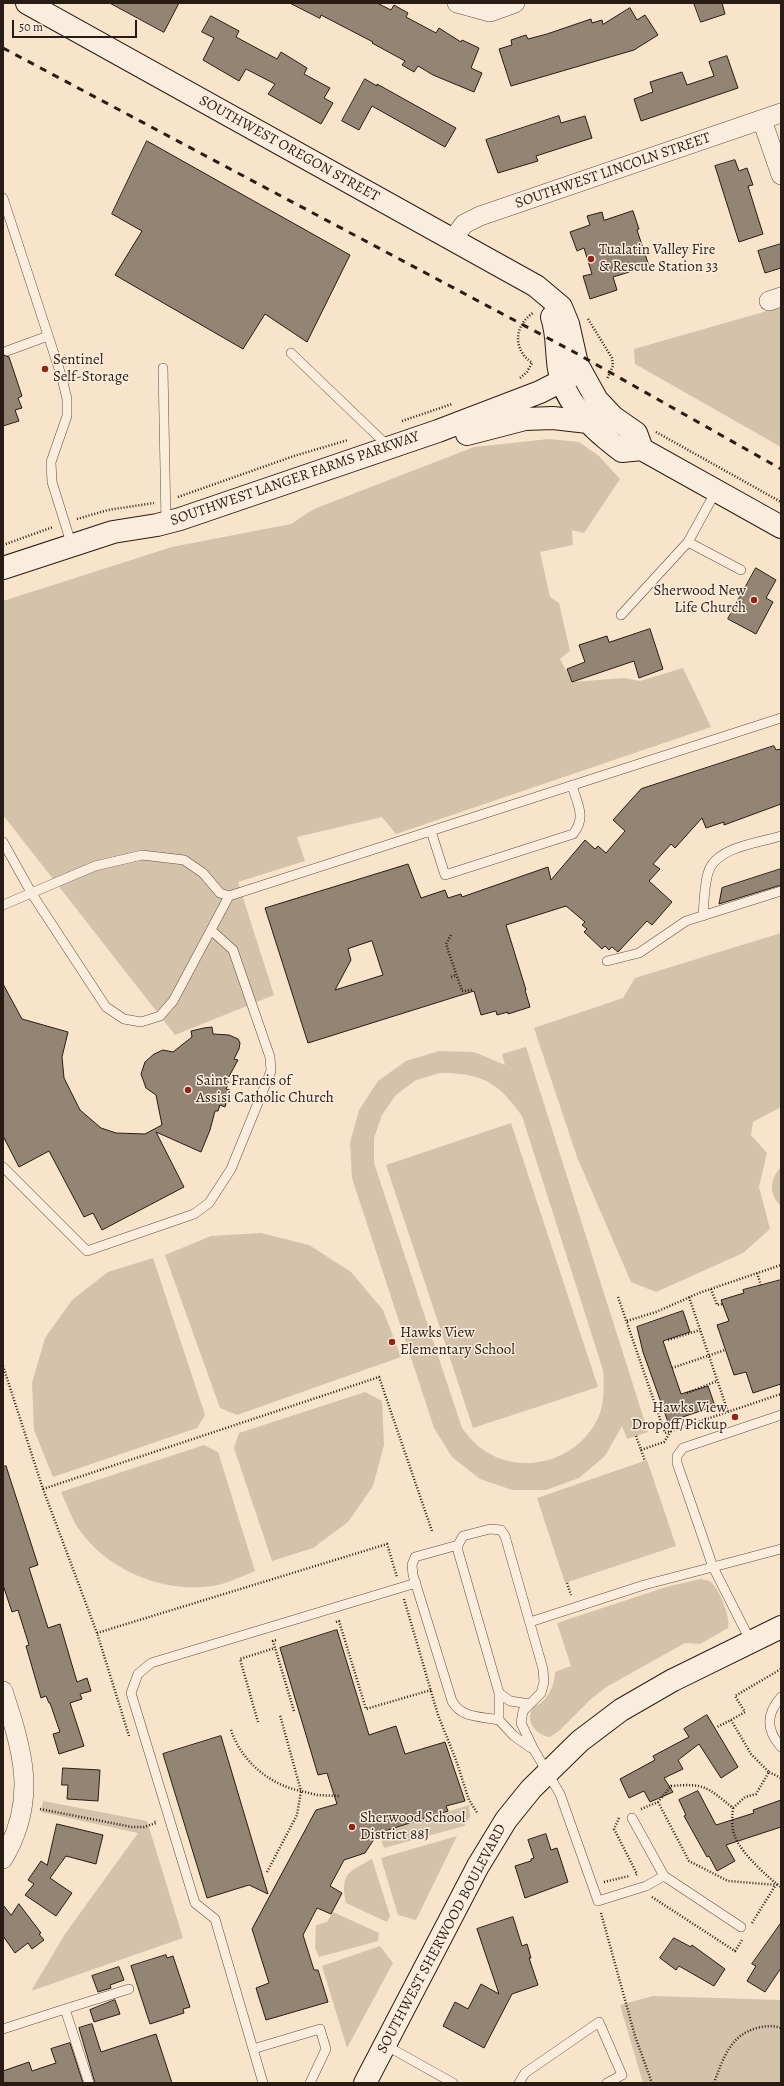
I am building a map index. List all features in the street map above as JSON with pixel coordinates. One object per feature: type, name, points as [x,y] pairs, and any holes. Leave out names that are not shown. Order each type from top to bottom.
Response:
[{"type":"main road","name":"SOUTHWEST OREGON STREET","points":[[28,3],[536,286],[543,304]]},
{"type":"main road","points":[[543,304],[549,311],[557,336],[558,364],[571,376],[589,406],[608,427],[642,450],[781,527]]},
{"type":"main road","points":[[571,376],[573,402],[588,422],[602,436],[622,451],[642,450]]},
{"type":"main road","name":"SOUTHWEST LANGER FARMS PARKWAY","points":[[3,568],[113,532],[166,523],[390,448],[540,392],[571,376]]},
{"type":"main road","points":[[438,431],[459,436],[526,419],[553,418],[588,422]]},
{"type":"main road","name":"SOUTHWEST SHERWOOD BOULEVARD","points":[[366,2083],[478,1866],[506,1820],[531,1789],[580,1741],[621,1710],[668,1683],[781,1627]]},
{"type":"street","points":[[457,3],[490,12],[516,3]]},
{"type":"street","name":"SOUTHWEST LINCOLN STREET","points":[[453,239],[464,224],[480,216],[781,114]]},
{"type":"street","points":[[762,120],[781,175]]},
{"type":"street","points":[[3,1859],[17,1833],[23,1806],[25,1785],[23,1764],[5,1701]]},
{"type":"lane","points":[[3,198],[67,399],[66,421],[52,462],[52,482],[72,546]]},
{"type":"lane","points":[[7,351],[48,336]]},
{"type":"lane","points":[[290,353],[390,448]]},
{"type":"lane","points":[[163,368],[166,523]]},
{"type":"lane","points":[[621,615],[688,542],[716,491]]},
{"type":"lane","points":[[688,542],[741,570]]},
{"type":"lane","points":[[3,905],[95,866],[142,855],[184,860],[203,873],[220,893],[229,896],[781,718]]},
{"type":"lane","points":[[431,831],[445,875],[558,839],[573,834],[580,826],[581,814],[572,785]]},
{"type":"lane","points":[[703,916],[708,872],[716,858],[726,852],[781,836]]},
{"type":"lane","points":[[3,842],[32,894],[106,1007],[124,1019],[141,1022],[160,1016],[172,1001],[229,896]]},
{"type":"lane","points":[[606,961],[639,953],[686,921],[781,891]]},
{"type":"lane","points":[[3,1167],[87,1251],[194,1214],[209,1202],[231,1169],[270,1071],[270,1057],[233,950],[211,930]]},
{"type":"lane","points":[[751,1642],[713,1567],[676,1463],[677,1456],[683,1448],[781,1415]]},
{"type":"lane","points":[[532,1748],[514,1736],[499,1720],[469,1716],[457,1710],[452,1702],[416,1583],[412,1565],[415,1557],[458,1545],[464,1536],[490,1529],[501,1530],[505,1536],[543,1669],[544,1682],[541,1693],[523,1711],[521,1723],[532,1748],[560,1794],[598,1901],[646,1886],[664,1876]]},
{"type":"lane","points":[[458,1545],[500,1693],[499,1720]]},
{"type":"lane","points":[[530,1622],[644,1585],[781,1549]]},
{"type":"lane","points":[[263,2083],[215,1919],[195,1903],[131,1692],[138,1674],[152,1663],[416,1583]]},
{"type":"lane","points":[[500,1693],[510,1701],[530,1704]]},
{"type":"lane","points":[[781,1697],[769,1714],[768,1726],[773,1738],[781,1747]]},
{"type":"lane","points":[[634,1815],[664,1876],[741,1927]]},
{"type":"lane","points":[[3,2029],[129,1989]]},
{"type":"lane","points":[[65,2009],[88,2083]]},
{"type":"lane","points":[[519,2083],[525,2073],[600,2022],[622,2075],[607,2083]]},
{"type":"lane","points":[[253,2049],[320,2029],[326,2049],[310,2083]]},
{"type":"lane","points":[[385,2045],[453,2083]]},
{"type":"path","points":[[518,379],[527,372],[532,363],[524,356],[520,349],[517,340],[518,335],[526,317],[543,304]]},
{"type":"path","points":[[586,316],[612,358],[613,366],[605,383]]},
{"type":"path","points":[[3,545],[64,523],[108,510],[166,502],[294,456],[373,432],[454,403]]},
{"type":"path","points":[[653,431],[781,502]]},
{"type":"path","points":[[451,935],[446,944],[462,991],[474,990]]},
{"type":"path","points":[[451,977],[456,975]]},
{"type":"path","points":[[627,1321],[656,1312],[689,1297],[781,1265]]},
{"type":"path","points":[[757,1273],[761,1284]]},
{"type":"path","points":[[712,1289],[717,1305],[722,1304]]},
{"type":"path","points":[[618,1297],[665,1433],[781,1394]]},
{"type":"path","points":[[689,1297],[728,1412]]},
{"type":"path","points":[[668,1340],[700,1330]]},
{"type":"path","points":[[672,1368],[725,1350]]},
{"type":"path","points":[[3,1366],[43,1488],[98,1633],[130,1740]]},
{"type":"path","points":[[43,1488],[379,1377],[432,1531]]},
{"type":"path","points":[[687,1392],[718,1381]]},
{"type":"path","points":[[641,1450],[664,1442],[671,1431]]},
{"type":"path","points":[[636,1436],[645,1461]]},
{"type":"path","points":[[98,1633],[388,1544],[431,1690],[469,1800],[478,1814]]},
{"type":"path","points":[[331,1623],[339,1621],[366,1709],[431,1690]]},
{"type":"path","points":[[280,1639],[273,1641],[294,1711]]},
{"type":"path","points":[[258,1722],[240,1659],[275,1648]]},
{"type":"path","points":[[717,1727],[745,1712],[735,1696],[781,1669]]},
{"type":"path","points":[[267,1872],[297,1815],[301,1791],[280,1716]]},
{"type":"path","points":[[731,1720],[751,1754],[769,1772],[781,1778]]},
{"type":"path","points":[[232,1730],[241,1751],[260,1771],[284,1786],[317,1795],[339,1796]]},
{"type":"path","points":[[769,1772],[756,1794],[745,1797],[733,1808],[731,1822],[736,1840],[751,1859],[781,1887]]},
{"type":"path","points":[[634,1815],[658,1802],[671,1786],[694,1784],[707,1787],[733,1808]]},
{"type":"path","points":[[658,1802],[689,1861],[728,1881],[778,1885]]},
{"type":"path","points":[[23,1806],[132,1827],[144,1827],[156,1823],[153,1816]]},
{"type":"path","points":[[592,1884],[637,1874],[614,1829],[622,1813]]},
{"type":"path","points":[[598,1901],[635,2036],[652,2083]]},
{"type":"path","points":[[714,2083],[728,2048],[743,2032],[763,2026],[781,2028]]},
{"type":"shaded area","points":[[781,307],[781,447],[635,364],[634,349]]},
{"type":"shaded area","points":[[549,439],[579,442],[599,456],[620,479],[584,533],[572,530],[573,545],[540,552],[550,597],[559,603],[570,651],[560,659],[572,682],[624,678],[640,681],[683,668],[711,727],[396,834],[382,817],[297,837],[305,861],[238,882],[274,995],[175,1035],[3,815],[3,601],[172,547],[291,524],[314,509],[474,447]]},
{"type":"shaded area","points":[[781,933],[781,1107],[753,1122],[751,1135],[767,1153],[759,1187],[770,1229],[743,1253],[656,1292],[631,1282],[577,1157],[534,1028],[623,998],[635,978]]},
{"type":"shaded area","points":[[526,1047],[648,1432],[627,1439],[622,1426],[605,1456],[579,1478],[546,1490],[512,1490],[480,1479],[452,1457],[434,1428],[352,1178],[350,1143],[359,1110],[378,1081],[406,1061],[439,1051],[474,1052],[505,1065],[502,1054]],"holes":[[[440,1073],[455,1073],[478,1078],[497,1087],[522,1116],[603,1370],[603,1400],[598,1418],[588,1433],[576,1446],[561,1455],[545,1461],[528,1463],[510,1461],[493,1456],[478,1446],[462,1428],[374,1163],[374,1138],[382,1115],[396,1095],[416,1080]]]},
{"type":"shaded area","points":[[511,1123],[598,1387],[473,1428],[386,1165]]},
{"type":"shaded area","points":[[781,1167],[781,1206],[774,1197],[772,1186],[775,1176]]},
{"type":"shaded area","points":[[261,1233],[309,1245],[351,1272],[383,1310],[401,1357],[237,1415],[220,1408],[165,1255],[211,1236]]},
{"type":"shaded area","points":[[153,1258],[205,1415],[197,1428],[53,1477],[34,1430],[32,1383],[45,1338],[72,1300],[108,1272]]},
{"type":"shaded area","points":[[365,1392],[382,1401],[384,1445],[373,1486],[348,1522],[313,1548],[272,1561],[234,1448],[239,1433]]},
{"type":"shaded area","points":[[204,1445],[218,1452],[255,1571],[232,1581],[218,1585],[199,1587],[159,1583],[140,1577],[105,1557],[78,1528],[61,1492]]},
{"type":"shaded area","points":[[647,1460],[676,1546],[565,1583],[537,1498]]},
{"type":"shaded area","points":[[700,1579],[711,1582],[718,1592],[728,1618],[728,1628],[700,1644],[685,1643],[608,1686],[592,1698],[559,1731],[550,1737],[541,1734],[534,1728],[530,1720],[532,1710],[544,1700],[549,1693],[553,1685],[555,1672],[571,1666],[557,1623],[666,1587]]},
{"type":"shaded area","points":[[43,1801],[147,1821],[183,1938],[31,1991],[65,1934],[138,1833],[41,1812]]},
{"type":"shaded area","points":[[469,1805],[470,1817],[464,1826],[384,1848],[379,1833]]},
{"type":"shaded area","points":[[457,1836],[416,1920],[398,1915],[381,1858]]},
{"type":"shaded area","points":[[372,1859],[390,1916],[387,1922],[346,1903],[344,1893],[345,1880],[357,1867]]},
{"type":"shaded area","points":[[333,1912],[379,1933],[378,1941],[319,1957],[315,1947],[316,1925],[327,1922]]},
{"type":"shaded area","points":[[380,1946],[393,1963],[347,2048],[322,1966]]},
{"type":"shaded area","points":[[653,1996],[781,2000],[781,2083],[643,2083],[620,2005]]},
{"type":"building","points":[[110,3],[179,3],[164,32]]},
{"type":"building","points":[[290,3],[377,3],[391,10],[394,5],[408,13],[406,17],[436,33],[439,28],[461,42],[462,40],[479,48],[471,68],[482,73],[474,92],[433,75],[418,66],[414,72],[402,65],[405,61],[372,43],[373,42],[321,15],[320,18]]},
{"type":"building","points":[[694,3],[722,3],[725,14],[701,22]]},
{"type":"building","points":[[630,8],[637,20],[645,15],[658,35],[634,50],[511,86],[499,49],[512,45],[511,40],[526,35],[528,39],[591,19],[592,23],[602,20],[603,24]]},
{"type":"building","points":[[211,16],[239,31],[236,37],[277,59],[281,52],[307,68],[304,74],[330,88],[324,98],[333,103],[321,124],[268,94],[275,84],[246,69],[239,81],[203,60],[214,38],[202,32]]},
{"type":"building","points":[[727,56],[738,88],[641,121],[634,99],[653,92],[650,82],[682,72],[687,85],[714,76],[709,62]]},
{"type":"building","points":[[365,79],[377,86],[377,84],[456,128],[445,147],[372,106],[359,130],[342,121]]},
{"type":"building","points":[[559,116],[561,123],[585,116],[592,138],[536,156],[538,161],[498,173],[486,140]]},
{"type":"building","points":[[147,141],[350,255],[307,342],[265,314],[243,349],[115,275],[142,231],[112,214]]},
{"type":"building","points":[[735,160],[739,171],[747,168],[753,185],[748,186],[763,234],[739,242],[715,166]]},
{"type":"building","points":[[633,211],[639,229],[637,230],[649,266],[613,277],[617,290],[590,299],[583,276],[592,274],[584,248],[577,251],[570,232],[590,225],[587,216],[602,212],[604,220]]},
{"type":"building","points":[[781,244],[781,268],[765,273],[758,251]]},
{"type":"building","points":[[3,355],[9,357],[22,396],[18,398],[22,408],[15,410],[19,421],[3,426]]},
{"type":"building","name":"Sherwood New Life Church","points":[[756,568],[776,580],[766,598],[773,602],[756,634],[728,619]]},
{"type":"building","points":[[650,629],[663,669],[639,678],[634,661],[572,682],[567,669],[585,662],[579,645],[607,636],[609,642]]},
{"type":"building","points":[[774,746],[776,750],[781,749],[781,804],[724,825],[724,822],[706,828],[702,818],[675,848],[671,844],[653,864],[660,869],[649,881],[672,902],[652,925],[647,921],[618,952],[612,947],[609,950],[605,946],[602,949],[584,932],[587,929],[582,925],[585,922],[566,906],[506,925],[530,1007],[508,1014],[508,1012],[497,1015],[496,1011],[481,1015],[474,991],[308,1043],[265,908],[408,864],[421,898],[445,890],[448,898],[461,894],[462,897],[548,867],[551,880],[585,840],[595,849],[598,846],[606,853],[625,831],[613,820],[641,789]],"holes":[[[372,941],[383,975],[335,990],[351,960],[348,949]]]},
{"type":"building","points":[[781,869],[781,885],[719,904],[722,888]]},
{"type":"building","points":[[3,984],[22,1019],[68,1032],[62,1057],[64,1078],[80,1110],[101,1128],[116,1133],[145,1134],[162,1125],[156,1095],[146,1088],[141,1074],[145,1062],[154,1054],[163,1050],[173,1052],[192,1037],[191,1031],[204,1028],[212,1027],[213,1034],[229,1035],[238,1039],[240,1043],[239,1049],[234,1059],[238,1060],[226,1082],[229,1082],[226,1089],[230,1090],[225,1107],[220,1105],[218,1111],[215,1111],[210,1130],[201,1152],[156,1132],[184,1187],[102,1230],[93,1213],[84,1217],[49,1151],[19,1167],[3,1136]]},
{"type":"building","points":[[781,1280],[781,1384],[753,1393],[746,1372],[734,1375],[717,1325],[729,1321],[721,1300],[744,1293],[743,1290]]},
{"type":"building","points":[[683,1311],[690,1332],[663,1341],[681,1394],[708,1386],[715,1406],[668,1422],[643,1352],[637,1327]]},
{"type":"building","points":[[6,1466],[38,1565],[29,1568],[48,1628],[60,1624],[77,1682],[87,1678],[91,1691],[80,1694],[82,1699],[70,1703],[84,1746],[59,1754],[53,1734],[60,1732],[50,1703],[46,1696],[41,1698],[26,1646],[29,1645],[18,1610],[12,1612],[3,1585],[3,1467]]},
{"type":"building","name":"Sherwood School District 88J","points":[[337,1630],[369,1735],[396,1726],[405,1754],[445,1742],[465,1801],[446,1806],[448,1811],[378,1833],[365,1853],[344,1860],[330,1886],[342,1893],[331,1914],[317,1908],[303,1935],[314,1970],[318,1970],[328,2002],[266,2020],[256,1988],[269,1983],[252,1929],[316,1810],[337,1804],[327,1773],[318,1775],[280,1648]]},
{"type":"building","points":[[707,1715],[738,1767],[721,1778],[699,1744],[678,1760],[683,1769],[664,1778],[673,1792],[650,1802],[644,1791],[629,1798],[620,1779],[655,1760],[653,1756],[689,1737],[684,1729]]},
{"type":"building","points":[[221,1736],[268,1894],[249,1885],[207,1898],[163,1754]]},
{"type":"building","points":[[63,1768],[100,1770],[98,1801],[67,1799],[68,1785],[62,1785]]},
{"type":"building","points":[[698,1791],[716,1825],[754,1813],[753,1810],[781,1800],[781,1827],[726,1845],[735,1861],[717,1871],[709,1856],[707,1857],[684,1816],[686,1815],[679,1800]]},
{"type":"building","points":[[57,1824],[103,1835],[96,1864],[66,1856],[50,1878],[72,1893],[56,1916],[25,1895],[34,1884],[28,1880],[41,1861],[47,1865]]},
{"type":"building","points":[[546,1834],[551,1850],[557,1848],[568,1882],[525,1898],[515,1866],[531,1861],[531,1859],[534,1858],[528,1840]]},
{"type":"building","points":[[19,1904],[41,1933],[39,1934],[44,1940],[32,1949],[28,1943],[15,1953],[3,1936],[3,1905],[11,1915]]},
{"type":"building","points":[[513,1917],[522,1946],[527,1944],[531,1958],[529,1958],[538,1985],[512,1994],[484,2048],[443,2026],[455,2002],[468,2009],[481,1984],[499,1994],[477,1929]]},
{"type":"building","points":[[781,1923],[781,1968],[765,1992],[747,1981],[756,1966],[752,1964]]},
{"type":"building","points":[[674,1938],[691,1947],[692,1945],[725,1969],[714,1986],[679,1966],[676,1970],[660,1958]]},
{"type":"building","points":[[166,1955],[167,1958],[173,1956],[190,2007],[183,2009],[184,2013],[150,2024],[131,1966]]},
{"type":"building","points":[[119,1967],[124,1980],[110,1985],[111,1988],[98,1992],[92,1976]]},
{"type":"building","points":[[115,2000],[120,2014],[94,2022],[90,2010]]},
{"type":"building","points":[[92,2024],[101,2052],[156,2034],[172,2083],[95,2083],[79,2028]]},
{"type":"building","points":[[70,2043],[83,2083],[3,2083],[3,2071],[29,2062],[32,2071],[56,2063],[51,2049]]},
{"type":"railway","points":[[3,48],[574,352],[781,469]]},
{"type":"place","name":"Tualatin Valley Fire & Rescue Station 33","points":[[591,259]]},
{"type":"place","name":"Sentinel Self-Storage","points":[[45,369]]},
{"type":"place","name":"Sherwood New Life Church","points":[[754,600]]},
{"type":"place","name":"Saint Francis of Assisi Catholic Church","points":[[188,1090]]},
{"type":"place","name":"Hawks View Elementary School","points":[[392,1342]]},
{"type":"place","name":"Hawks View Dropoff/Pickup","points":[[735,1417]]},
{"type":"place","name":"Sherwood School District 88J","points":[[352,1827]]}]
